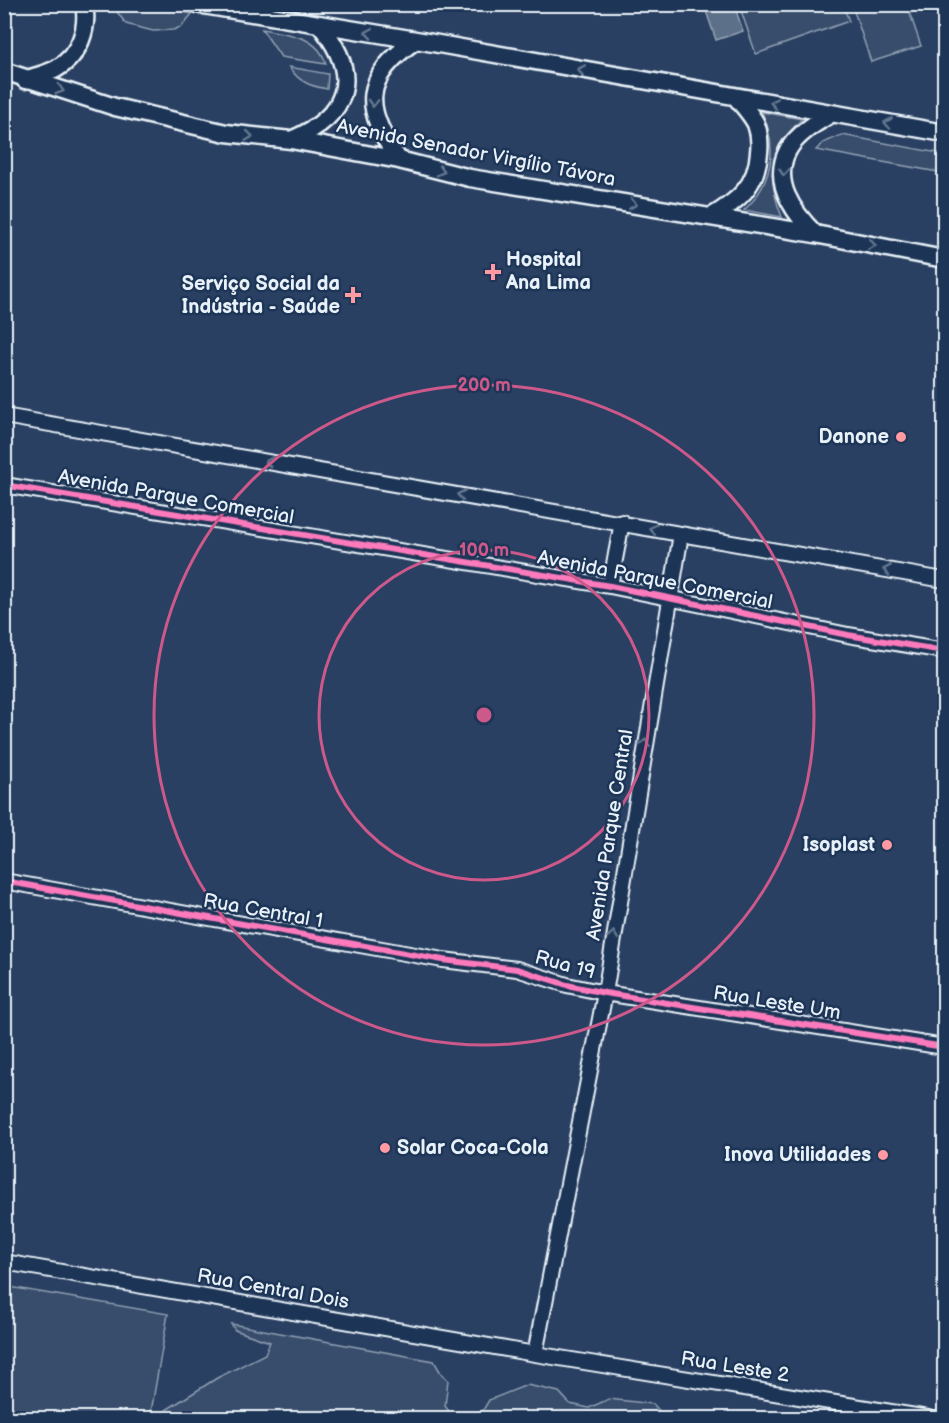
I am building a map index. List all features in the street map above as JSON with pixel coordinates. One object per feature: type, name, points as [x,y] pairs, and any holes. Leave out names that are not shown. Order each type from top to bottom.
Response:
[{"type":"main road","points":[[25,80],[55,70],[67,62],[80,44],[86,26],[84,4]]},
{"type":"main road","points":[[197,4],[945,133]]},
{"type":"main road","points":[[291,140],[311,131],[326,120],[340,99],[343,88],[344,71],[338,51],[320,25]]},
{"type":"main road","points":[[399,160],[381,135],[375,120],[373,93],[386,65],[397,53],[416,40]]},
{"type":"main road","name":"Avenida Senador Virgílio Távora","points":[[4,72],[115,107],[226,133],[291,140],[399,160],[470,178],[815,234],[945,259]]},
{"type":"main road","points":[[711,217],[744,194],[756,173],[759,148],[757,127],[736,97]]},
{"type":"main road","points":[[815,234],[800,219],[790,204],[784,190],[784,164],[788,151],[797,139],[814,124],[831,114]]},
{"type":"street","points":[[4,416],[945,580]]},
{"type":"street","name":"Avenida Parque Comercial","points":[[4,485],[610,586],[945,651]]},
{"type":"street","points":[[610,586],[622,522]]},
{"type":"street","name":"Avenida Parque Central","points":[[535,1354],[605,993],[681,534]]},
{"type":"street","name":"Rua Central 1","points":[[4,881],[443,960],[517,969]]},
{"type":"street","name":"Rua 19","points":[[517,969],[567,985],[605,993]]},
{"type":"street","name":"Rua Leste Um","points":[[605,993],[945,1047]]},
{"type":"street","name":"Rua Central Dois","points":[[4,1262],[535,1354]]},
{"type":"street","name":"Rua Leste 2","points":[[535,1354],[928,1419]]},
{"type":"shaded area","points":[[5,5],[944,5],[944,1418],[5,1418]]},
{"type":"shaded area","points":[[112,5],[156,5],[192,14],[181,27],[173,30],[153,31],[126,24]]},
{"type":"shaded area","points":[[704,5],[734,5],[743,31],[716,40]]},
{"type":"shaded area","points":[[739,5],[843,5],[849,21],[756,54]]},
{"type":"shaded area","points":[[852,5],[907,5],[921,46],[871,62]]},
{"type":"shaded area","points":[[262,29],[300,37],[316,47],[326,64],[281,57]]},
{"type":"shaded area","points":[[289,67],[328,74],[327,89],[305,83]]},
{"type":"shaded area","points":[[762,112],[802,119],[783,141],[774,164],[774,189],[782,217],[744,210],[761,189],[770,164],[770,138]]},
{"type":"shaded area","points":[[842,135],[944,154],[944,173],[816,150],[823,143]]},
{"type":"shaded area","points":[[4,1286],[168,1314],[150,1418],[5,1418]]},
{"type":"shaded area","points":[[231,1324],[434,1361],[448,1380],[445,1406],[454,1418],[164,1418],[166,1410],[217,1378],[265,1354],[270,1342],[235,1330]]},
{"type":"shaded area","points":[[527,1385],[559,1392],[570,1404],[589,1408],[609,1399],[653,1404],[666,1418],[471,1418],[482,1412],[489,1400]]},
{"type":"cycle path","points":[[4,485],[610,586],[848,635],[944,651]]},
{"type":"cycle path","points":[[4,881],[443,960],[517,969],[567,985],[605,993],[944,1047]]},
{"type":"place","name":"Hospital Ana Lima","points":[[493,272]]},
{"type":"place","name":"Serviço Social da Indústria - Saúde","points":[[353,295]]},
{"type":"place","name":"Danone","points":[[901,437]]},
{"type":"place","name":"Isoplast","points":[[887,845]]},
{"type":"place","name":"Solar Coca-Cola","points":[[385,1148]]},
{"type":"place","name":"Inova Utilidades","points":[[883,1155]]}]
